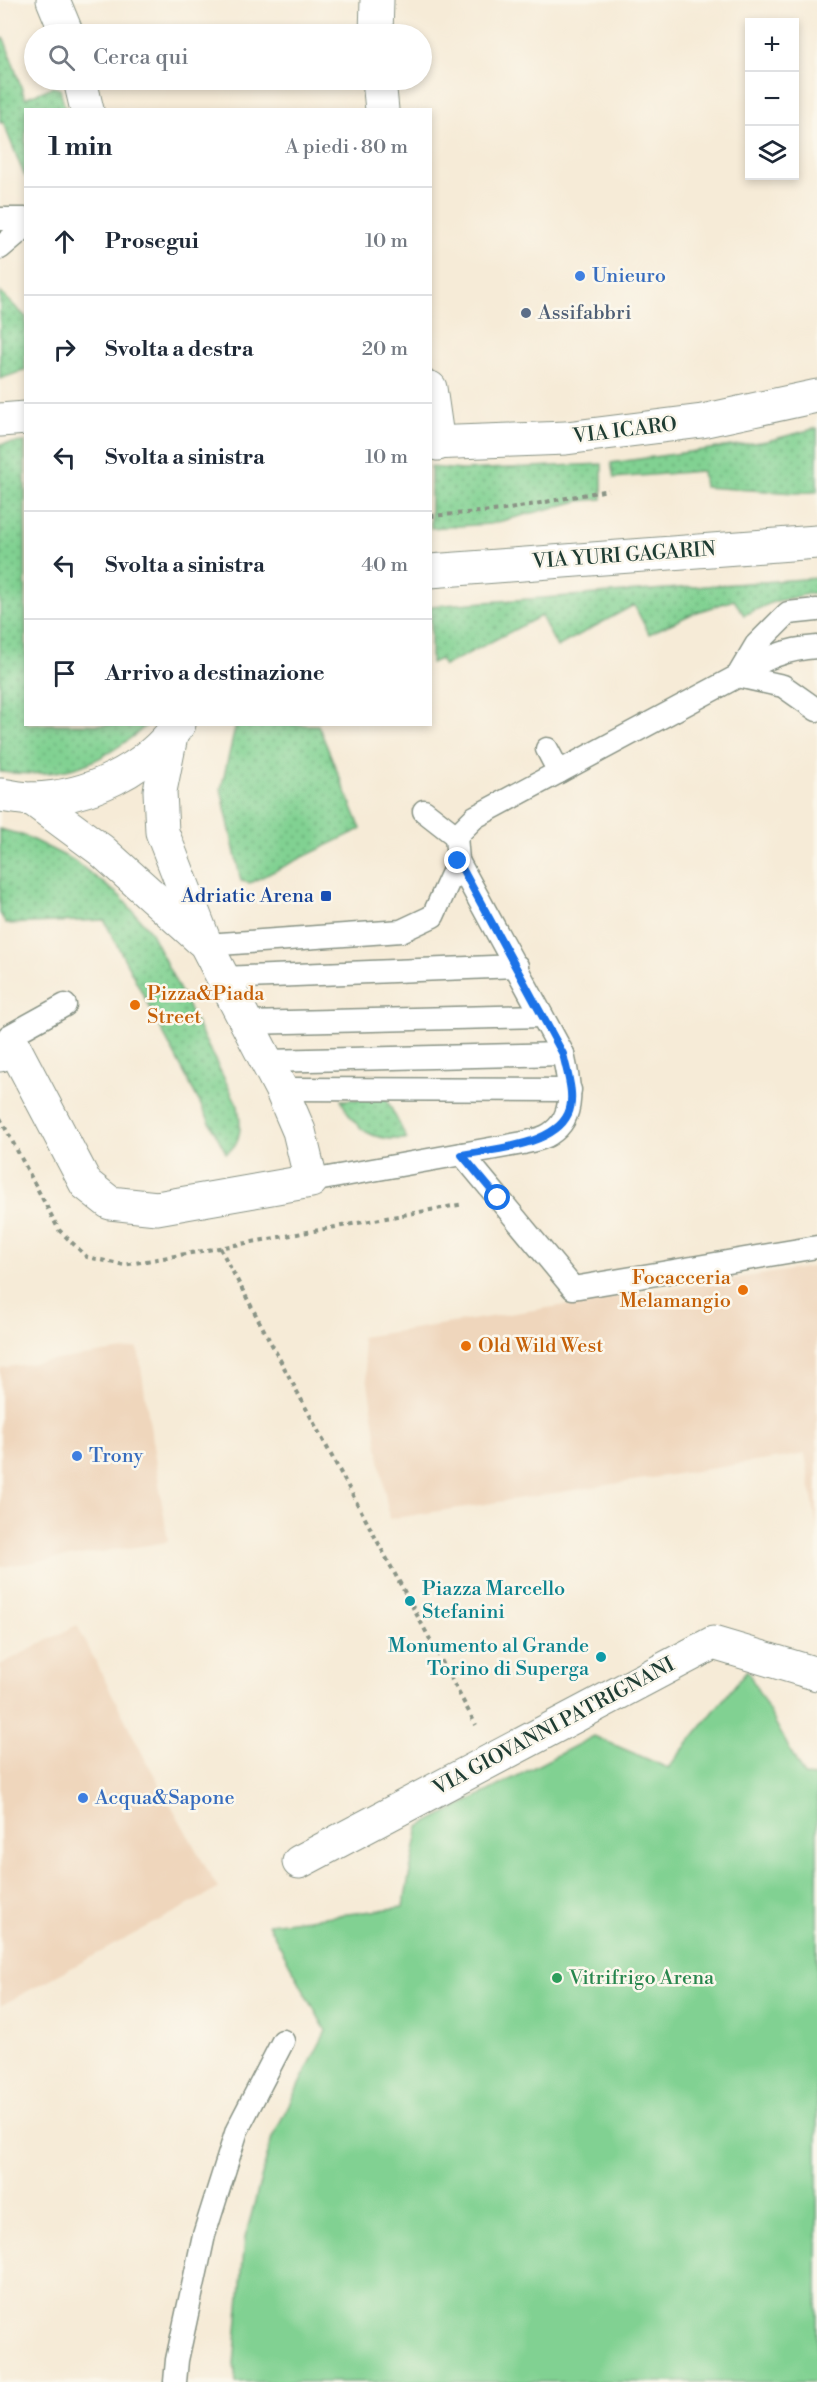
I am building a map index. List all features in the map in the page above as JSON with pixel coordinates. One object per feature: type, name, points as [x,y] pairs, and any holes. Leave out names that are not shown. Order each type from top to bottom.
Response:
[{"type":"street","points":[[53,0],[62,24]]},
{"type":"street","points":[[376,0],[376,24]]},
{"type":"street","points":[[82,90],[87,108]]},
{"type":"street","points":[[380,90],[382,108]]},
{"type":"street","name":"VIA ICARO","points":[[434,443],[566,438],[702,422],[817,396]]},
{"type":"street","points":[[432,416],[434,443]]},
{"type":"street","name":"VIA YURI GAGARIN","points":[[432,571],[817,542]]},
{"type":"street","points":[[0,795],[32,799],[83,791],[131,770],[175,730]]},
{"type":"street","points":[[8,1046],[86,1184],[110,1203],[157,1208],[311,1181],[298,1131],[274,1075],[206,945],[162,832],[160,791],[175,730]]},
{"type":"street","points":[[32,799],[101,850],[206,945]]},
{"type":"street","name":"VIA GIOVANNI PATRIGNANI","points":[[299,1862],[713,1643],[817,1674]]},
{"type":"lane","points":[[0,219],[24,219]]},
{"type":"lane","points":[[0,248],[24,228]]},
{"type":"lane","points":[[738,675],[756,645],[788,613],[817,610]]},
{"type":"lane","points":[[456,837],[475,817],[738,675],[765,658],[795,648],[817,647]]},
{"type":"lane","points":[[738,675],[783,686],[817,710]]},
{"type":"lane","points":[[547,749],[559,772]]},
{"type":"lane","points":[[311,1181],[523,1143],[550,1134],[568,1114],[570,1090],[563,1054],[458,861],[456,837],[424,811]]},
{"type":"lane","points":[[206,945],[401,932],[433,916],[458,861]]},
{"type":"lane","points":[[222,978],[517,966]]},
{"type":"lane","points":[[8,1046],[65,1005]]},
{"type":"lane","points":[[247,1023],[542,1016]]},
{"type":"lane","points":[[274,1075],[563,1054]]},
{"type":"lane","points":[[274,1075],[570,1090]]},
{"type":"lane","points":[[462,1155],[573,1288],[817,1247]]},
{"type":"lane","points":[[175,2382],[177,2360],[204,2235],[237,2130],[283,2041]]},
{"type":"path","points":[[432,516],[504,510],[608,490]]},
{"type":"path","points":[[220,1248],[494,1759]]},
{"type":"shaded area","points":[[817,1266],[817,1528],[805,1454],[389,1519],[361,1337]]},
{"type":"shaded area","name":"Trony","points":[[138,1348],[168,1542],[0,1567],[0,1368]]},
{"type":"shaded area","name":"Acqua&Sapone","points":[[77,1625],[143,1755],[218,1889],[0,2006],[0,1665]]},
{"type":"green space","points":[[4,38],[25,98],[45,90],[60,90],[65,108],[24,108],[24,174],[3,122],[0,123],[0,40]]},
{"type":"green space","points":[[0,292],[24,315],[24,370],[0,379]]},
{"type":"green space","points":[[817,428],[817,492],[795,493],[704,487],[702,471],[614,478],[611,463],[767,441]]},
{"type":"green space","points":[[24,442],[24,726],[146,726],[113,751],[96,760],[62,771],[23,774],[0,772],[0,444]]},
{"type":"green space","points":[[602,464],[602,499],[579,501],[490,524],[432,528],[432,467],[462,470]]},
{"type":"green space","points":[[817,578],[817,592],[773,602],[744,615],[734,600],[694,613],[649,634],[634,605],[557,647],[541,616],[444,666],[440,659],[432,663],[432,606]]},
{"type":"green space","points":[[236,726],[318,726],[361,829],[250,883],[241,881],[221,789]]},
{"type":"green space","points":[[0,829],[25,836],[73,860],[120,896],[150,931],[238,1106],[240,1132],[232,1149],[226,1153],[104,920],[6,924],[0,913]]},
{"type":"green space","points":[[386,1098],[407,1139],[384,1138],[367,1132],[353,1120],[341,1100]]},
{"type":"green space","name":"Vitrifrigo Arena","points":[[747,1670],[804,1776],[817,1777],[817,2382],[236,2382],[234,2364],[245,2238],[272,2138],[326,2031],[268,1924],[403,1907],[419,1827],[594,1736],[668,1768]]},
{"type":"place","name":"Unieuro","points":[[580,276]]},
{"type":"place","name":"Assifabbri","points":[[526,313]]},
{"type":"place","name":"Adriatic Arena","points":[[326,896]]},
{"type":"place","name":"Pizza&Piada Street","points":[[135,1005]]},
{"type":"place","name":"Focacceria Melamangio","points":[[743,1290]]},
{"type":"place","name":"Old Wild West","points":[[466,1346]]},
{"type":"place","name":"Trony","points":[[77,1456]]},
{"type":"place","name":"Piazza Marcello Stefanini","points":[[410,1601]]},
{"type":"place","name":"Monumento al Grande Torino di Superga","points":[[601,1657]]},
{"type":"place","name":"Acqua&Sapone","points":[[83,1798]]},
{"type":"place","name":"Vitrifrigo Arena","points":[[557,1978]]},
{"type":"route","points":[[458,861],[563,1054],[570,1090],[568,1114],[550,1134],[523,1143],[462,1155],[498,1198]]}]
